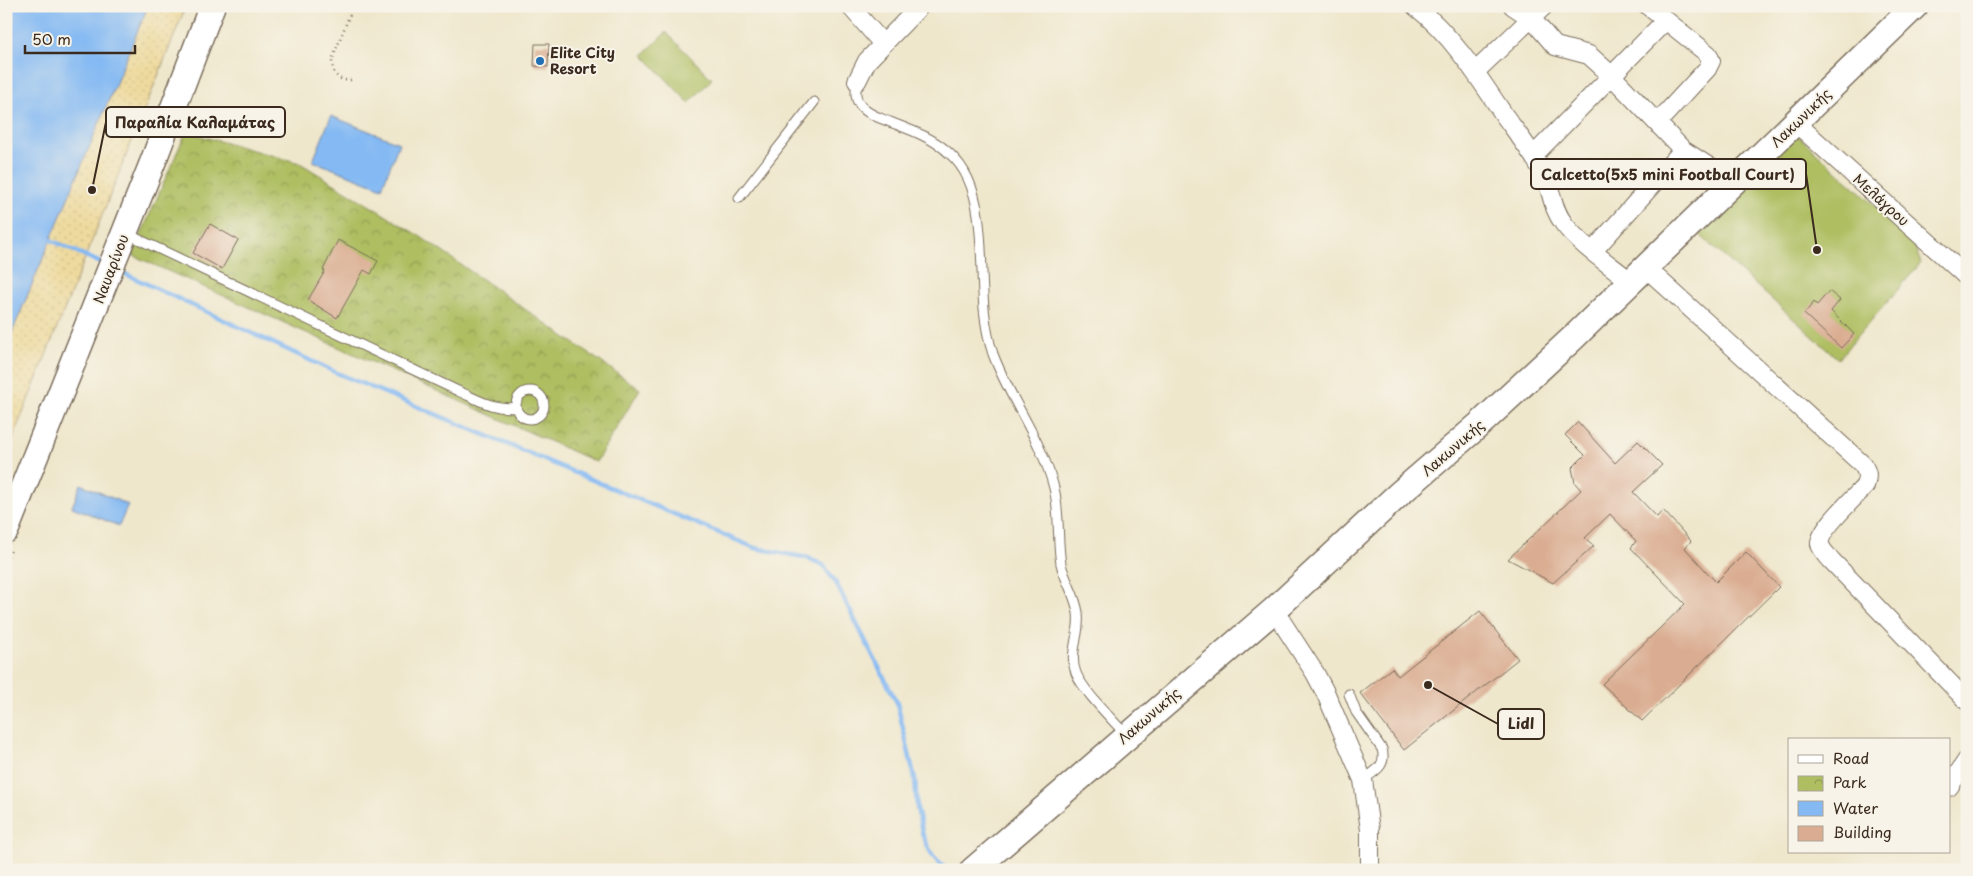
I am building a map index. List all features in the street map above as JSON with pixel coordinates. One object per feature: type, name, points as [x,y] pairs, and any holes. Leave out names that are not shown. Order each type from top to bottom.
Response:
[{"type":"main road","name":"Ναυαρίνου","points":[[6,530],[100,296],[212,6]]},
{"type":"main road","name":"Λακωνικής","points":[[985,864],[1127,736],[1274,610],[1399,494],[1480,424],[1574,337],[1637,274],[1796,123],[1914,6]]},
{"type":"street","points":[[850,6],[882,44]]},
{"type":"street","points":[[857,81],[867,62],[882,44],[920,6]]},
{"type":"street","points":[[1415,6],[1428,16],[1449,38],[1533,156],[1548,185],[1551,202],[1565,226],[1593,251],[1637,274],[1862,464],[1867,471],[1868,478],[1865,486],[1821,537],[1820,544],[1823,551],[1967,701]]},
{"type":"street","points":[[1513,6],[1531,18],[1555,46],[1589,55],[1611,75],[1683,150],[1733,182]]},
{"type":"street","points":[[1475,72],[1544,6]]},
{"type":"street","points":[[1648,6],[1708,54],[1711,62],[1707,69],[1657,124]]},
{"type":"street","points":[[1533,156],[1666,20]]},
{"type":"street","name":"Μελάγρου","points":[[1796,123],[1967,277]]},
{"type":"street","points":[[1593,251],[1683,150]]},
{"type":"street","points":[[1274,610],[1315,673],[1326,694],[1363,780],[1370,830],[1370,870]]},
{"type":"street","points":[[1950,786],[1967,760]]},
{"type":"lane","points":[[857,81],[855,93],[860,105],[869,113],[937,143],[951,154],[964,171],[973,190],[981,236],[986,328],[1001,375],[1050,472],[1055,491],[1064,576],[1077,604],[1079,616],[1073,664],[1076,675],[1127,736]]},
{"type":"lane","points":[[739,198],[814,102]]},
{"type":"lane","points":[[123,237],[136,238],[458,391],[505,409],[516,407]]},
{"type":"lane","points":[[1349,694],[1356,712],[1382,749],[1384,756],[1383,764],[1379,769],[1363,780]]},
{"type":"path","points":[[351,80],[345,81],[336,77],[332,68],[332,60],[353,6]]},
{"type":"sand","points":[[148,6],[186,6],[6,455],[6,347]]},
{"type":"green space","points":[[666,32],[712,79],[689,103],[643,55]]},
{"type":"green space","points":[[186,132],[300,163],[421,237],[640,389],[596,462],[132,255]]},
{"type":"green space","points":[[1795,133],[1911,238],[1921,263],[1838,359],[1700,235]]},
{"type":"water","points":[[6,6],[148,6],[6,347]]},
{"type":"water","points":[[331,116],[399,143],[382,188],[313,161]]},
{"type":"water","points":[[81,484],[128,505],[119,526],[72,507]]},
{"type":"building","points":[[535,44],[549,44],[548,67],[534,66]]},
{"type":"building","points":[[210,224],[238,240],[222,269],[193,253]]},
{"type":"building","points":[[338,240],[378,261],[371,274],[364,270],[337,318],[308,300],[325,271],[323,270]]},
{"type":"building","points":[[1829,291],[1840,300],[1831,311],[1854,334],[1841,348],[1804,314],[1814,302],[1817,305]]},
{"type":"building","points":[[1578,422],[1615,463],[1638,441],[1662,465],[1633,492],[1657,517],[1663,510],[1691,541],[1685,548],[1716,582],[1746,552],[1779,587],[1642,721],[1602,684],[1685,604],[1631,548],[1636,541],[1610,514],[1585,538],[1594,546],[1553,583],[1508,559],[1581,490],[1575,483],[1572,468],[1585,455],[1565,435]]},
{"type":"building","points":[[1480,611],[1518,659],[1404,750],[1360,693],[1392,668],[1398,676]]},
{"type":"waterway","points":[[51,240],[103,264]]},
{"type":"waterway","points":[[117,270],[337,373],[755,548],[808,558],[823,565],[836,583],[897,703],[915,779],[917,808],[923,836],[932,855],[946,870]]},
{"type":"place","name":"Elite City Resort","points":[[540,61]]},
{"type":"place","name":"Παραλία Καλαμάτας","points":[[92,190]]},
{"type":"place","name":"Calcetto(5x5 mini Football Court)","points":[[1817,250]]},
{"type":"place","name":"Lidl","points":[[1428,685]]}]
